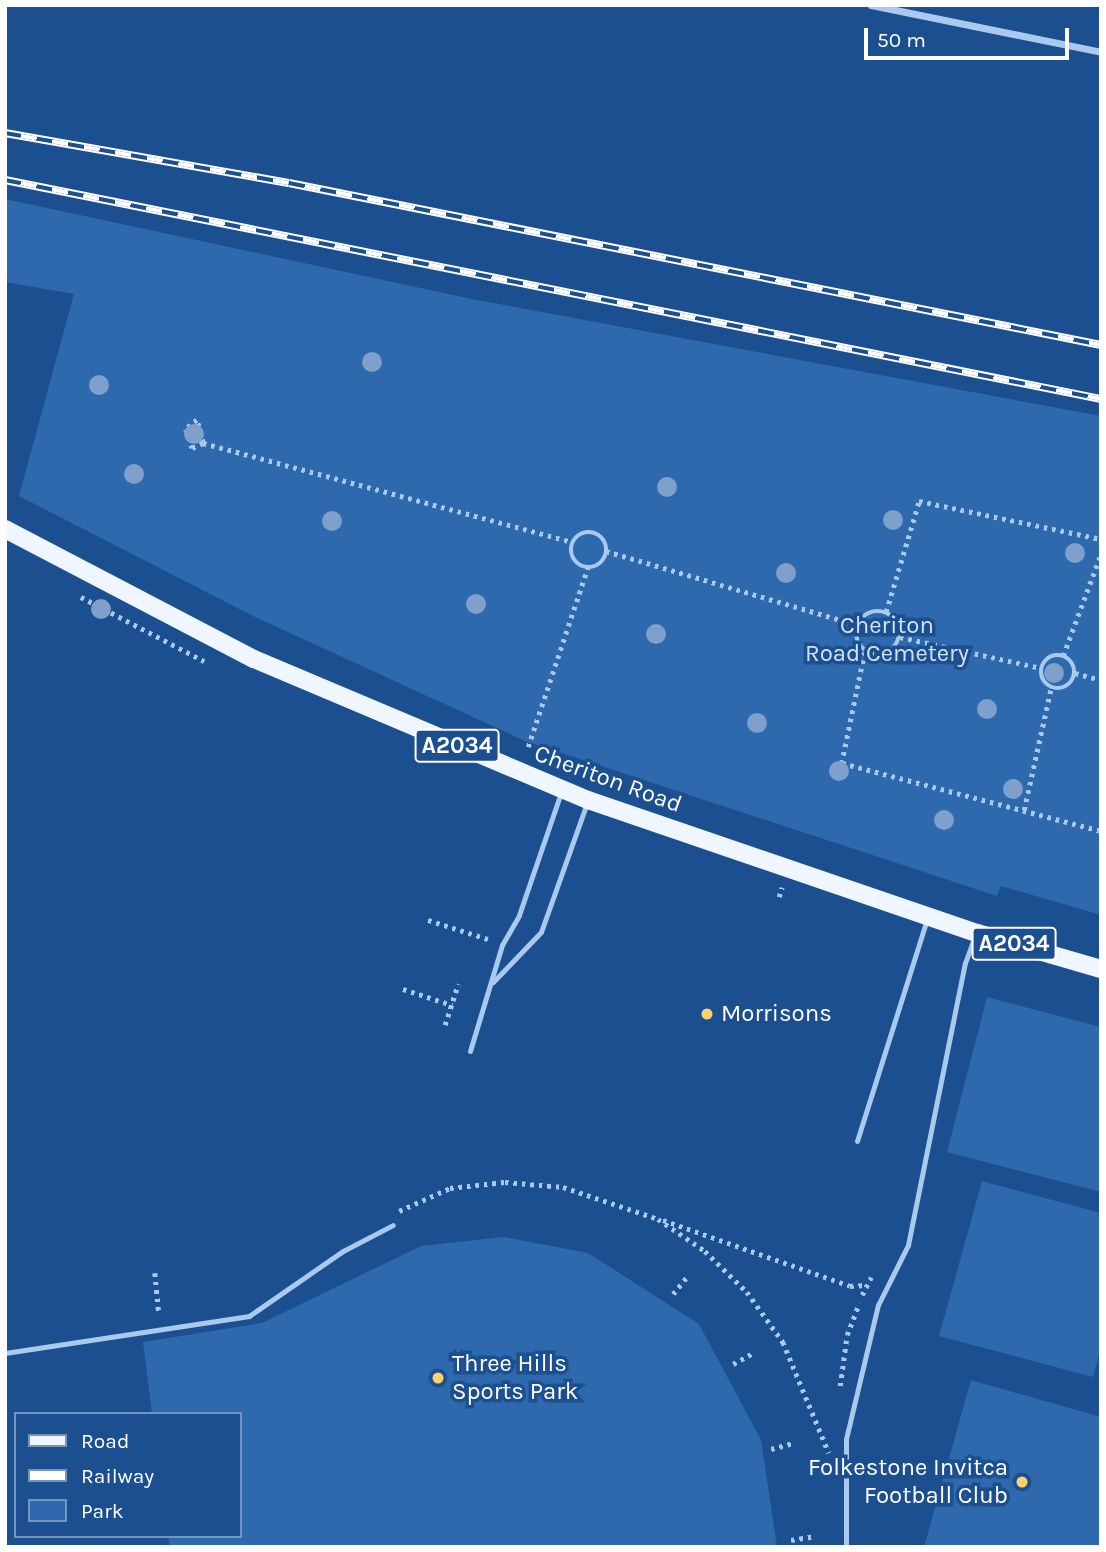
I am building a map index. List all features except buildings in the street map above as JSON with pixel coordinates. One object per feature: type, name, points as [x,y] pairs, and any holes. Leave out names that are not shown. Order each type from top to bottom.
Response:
[{"type":"main road","name":"Cheriton Road","points":[[5,529],[254,659],[588,800],[977,933],[1101,969]]},
{"type":"street","points":[[872,5],[1101,52]]},
{"type":"lane","points":[[470,1051],[562,789]]},
{"type":"lane","points":[[492,983],[541,932],[588,800]]},
{"type":"lane","points":[[857,1142],[928,916]]},
{"type":"lane","points":[[846,1547],[846,1438],[878,1305],[908,1245],[965,963],[977,933]]},
{"type":"lane","points":[[5,1353],[166,1331],[248,1316],[343,1251],[393,1225]]},
{"type":"path","points":[[203,443],[197,420],[186,429],[192,448],[203,443],[573,542]]},
{"type":"path","points":[[886,612],[919,501],[1101,539]]},
{"type":"path","points":[[528,747],[588,568],[601,562],[606,551],[603,540],[593,533],[582,534],[573,542],[573,558],[588,568]]},
{"type":"path","points":[[606,551],[857,625]]},
{"type":"path","points":[[1063,656],[1101,554]]},
{"type":"path","points":[[865,652],[886,654],[900,637],[898,622],[886,612],[867,613],[857,625],[856,639],[865,652],[842,763],[1101,831]]},
{"type":"path","points":[[900,637],[1041,668]]},
{"type":"path","points":[[1063,656],[1072,663],[1075,673],[1066,688],[1051,688],[1043,680],[1041,668],[1048,658],[1063,656]]},
{"type":"path","points":[[1075,673],[1101,680]]},
{"type":"path","points":[[1024,810],[1051,688]]},
{"type":"path","points":[[429,920],[492,940]]},
{"type":"path","points":[[445,1025],[458,984]]},
{"type":"path","points":[[403,989],[452,1005]]},
{"type":"path","points":[[393,1225],[400,1207],[450,1188],[505,1182],[563,1187],[850,1286],[866,1285]]},
{"type":"path","points":[[658,1219],[705,1251],[747,1293],[776,1332],[804,1385],[830,1459]]},
{"type":"path","points":[[155,1273],[156,1307],[166,1331]]},
{"type":"path","points":[[673,1294],[686,1278]]},
{"type":"path","points":[[733,1364],[753,1353]]},
{"type":"path","points":[[771,1449],[794,1443]]},
{"type":"path","points":[[791,1540],[816,1536]]},
{"type":"green space","name":"Cheriton Road Cemetery","points":[[5,199],[472,299],[1101,416],[1101,915],[1001,886],[997,896],[525,741],[255,617],[19,496],[74,294],[5,282]]},
{"type":"green space","points":[[987,997],[1101,1027],[1101,1192],[947,1152]]},
{"type":"green space","points":[[982,1181],[1101,1213],[1101,1348],[1093,1377],[939,1336]]},
{"type":"green space","name":"Three Hills Sports Park","points":[[504,1237],[588,1253],[699,1324],[761,1440],[777,1547],[170,1547],[168,1538],[242,1538],[242,1412],[152,1412],[143,1342],[262,1323],[421,1246]]},
{"type":"green space","name":"Folkestone Invitca Football Club","points":[[971,1380],[1101,1417],[1101,1547],[924,1547]]},
{"type":"railway","points":[[5,133],[289,183],[1101,345]]},
{"type":"railway","points":[[5,180],[1101,399]]},
{"type":"place","name":"Morrisons","points":[[707,1014]]},
{"type":"place","name":"Three Hills Sports Park","points":[[438,1378]]},
{"type":"place","name":"Folkestone Invitca Football Club","points":[[1022,1482]]}]
